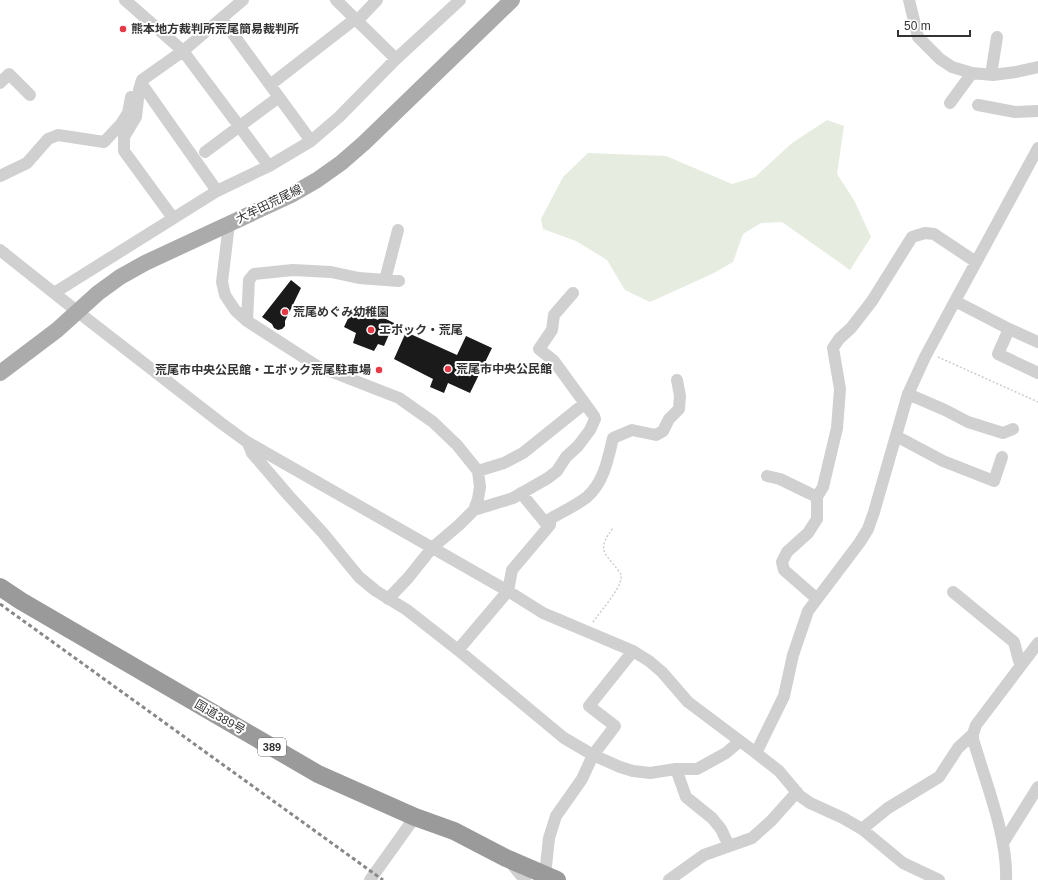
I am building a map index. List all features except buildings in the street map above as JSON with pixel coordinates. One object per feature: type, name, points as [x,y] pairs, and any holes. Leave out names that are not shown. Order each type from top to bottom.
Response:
[{"type":"highway","name":"国道389号","points":[[0,587],[21,601],[318,774],[415,817],[454,831],[506,858],[551,877]]},
{"type":"main road","name":"大牟田荒尾線","points":[[0,372],[57,330],[98,293],[120,277],[145,263],[291,195],[317,180],[341,163],[364,143],[512,0]]},
{"type":"street","points":[[126,0],[183,51],[269,166]]},
{"type":"street","points":[[173,218],[124,151],[124,137],[136,117],[140,86],[142,80],[183,51],[243,0]]},
{"type":"street","points":[[336,0],[396,59]]},
{"type":"street","points":[[270,85],[356,20],[377,0]]},
{"type":"street","points":[[54,293],[217,191],[269,166],[311,141],[339,117],[396,59],[460,0]]},
{"type":"street","points":[[910,0],[918,37],[940,59],[952,67],[972,73],[991,75],[1016,72],[1038,67]]},
{"type":"street","points":[[222,19],[311,141]]},
{"type":"street","points":[[991,75],[996,37]]},
{"type":"street","points":[[950,103],[972,73]]},
{"type":"street","points":[[0,83],[9,74],[30,95]]},
{"type":"street","points":[[0,176],[27,163],[48,139],[58,135],[104,142],[121,124],[128,113],[131,95],[140,86]]},
{"type":"street","points":[[140,86],[217,191]]},
{"type":"street","points":[[205,152],[279,98]]},
{"type":"street","points":[[978,105],[1015,112],[1038,111]]},
{"type":"street","points":[[756,752],[784,696],[800,630],[808,611],[816,598],[860,542],[868,529],[908,394],[955,301],[1038,148]]},
{"type":"street","points":[[229,224],[222,282],[225,295],[235,310],[247,321],[317,366],[399,398],[433,422],[457,445],[478,471],[480,487],[474,510],[432,548],[408,578],[388,599]]},
{"type":"street","points":[[385,280],[398,230]]},
{"type":"street","points":[[816,598],[784,570],[782,562],[786,552],[808,533],[817,520],[817,497],[823,486],[837,428],[840,389],[833,348],[872,301],[912,237],[925,232],[934,234],[976,262]]},
{"type":"street","points":[[0,250],[221,424],[247,442],[508,591],[543,613],[633,651],[649,661],[662,672],[688,702],[756,752],[778,771],[797,792],[810,803],[843,818],[862,829],[903,863],[939,880]]},
{"type":"street","points":[[247,321],[249,280],[254,274],[293,270],[331,272],[359,278],[399,281]]},
{"type":"street","points":[[474,510],[513,498],[548,478],[557,471],[566,456],[578,446],[590,430],[595,419],[594,416],[554,361],[539,349],[552,330],[554,315],[573,293]]},
{"type":"street","points":[[955,301],[1038,342]]},
{"type":"street","points":[[1009,329],[998,354],[1038,373]]},
{"type":"street","points":[[458,650],[508,591],[512,570],[548,526],[550,519],[587,497],[595,488],[607,466],[613,438],[632,430],[656,434],[663,431],[669,419],[679,409],[680,396],[677,380]]},
{"type":"street","points":[[908,394],[968,422],[1003,433],[1013,429]]},
{"type":"street","points":[[478,471],[504,464],[523,453],[584,404]]},
{"type":"street","points":[[896,436],[943,461],[994,481],[1002,457]]},
{"type":"street","points":[[247,442],[252,453],[323,533],[350,568],[359,577],[376,591],[407,610],[458,650],[564,738],[593,755],[634,772],[650,773],[676,769],[697,769],[726,754],[740,741]]},
{"type":"street","points":[[768,476],[780,479],[817,497]]},
{"type":"street","points":[[521,493],[548,526]]},
{"type":"street","points":[[953,592],[1014,642],[1019,661],[1022,663]]},
{"type":"street","points":[[1006,880],[1002,843],[998,824],[973,739],[973,734],[976,725],[1038,643]]},
{"type":"street","points":[[551,877],[549,838],[556,816],[582,779],[593,755],[615,726],[589,706],[633,651]]},
{"type":"street","points":[[862,829],[888,808],[939,777],[958,748],[973,734]]},
{"type":"street","points":[[676,769],[686,797],[712,818],[721,829],[729,846]]},
{"type":"street","points":[[1002,843],[1038,788]]},
{"type":"street","points":[[669,880],[704,855],[752,838],[771,821],[797,792]]},
{"type":"street","points":[[370,880],[415,817]]},
{"type":"street","points":[[506,858],[525,880]]},
{"type":"path","points":[[938,356],[1038,402]]},
{"type":"path","points":[[586,631],[612,596],[621,580],[621,574],[603,551],[603,543],[613,528]]},
{"type":"shaded area","points":[[827,120],[844,126],[837,174],[854,200],[871,237],[850,270],[782,222],[761,223],[743,234],[733,262],[712,274],[650,302],[625,290],[607,260],[576,241],[543,229],[541,219],[563,177],[588,153],[666,156],[732,184],[755,177],[792,143]]},
{"type":"railway","points":[[0,604],[383,880]]},
{"type":"place","name":"熊本地方裁判所荒尾簡易裁判所","points":[[123,29]]},
{"type":"place","name":"荒尾めぐみ幼稚園","points":[[285,312]]},
{"type":"place","name":"エポック・荒尾","points":[[371,330]]},
{"type":"place","name":"荒尾市中央公民館","points":[[448,369]]},
{"type":"place","name":"荒尾市中央公民館・エポック荒尾駐車場","points":[[379,370]]}]
